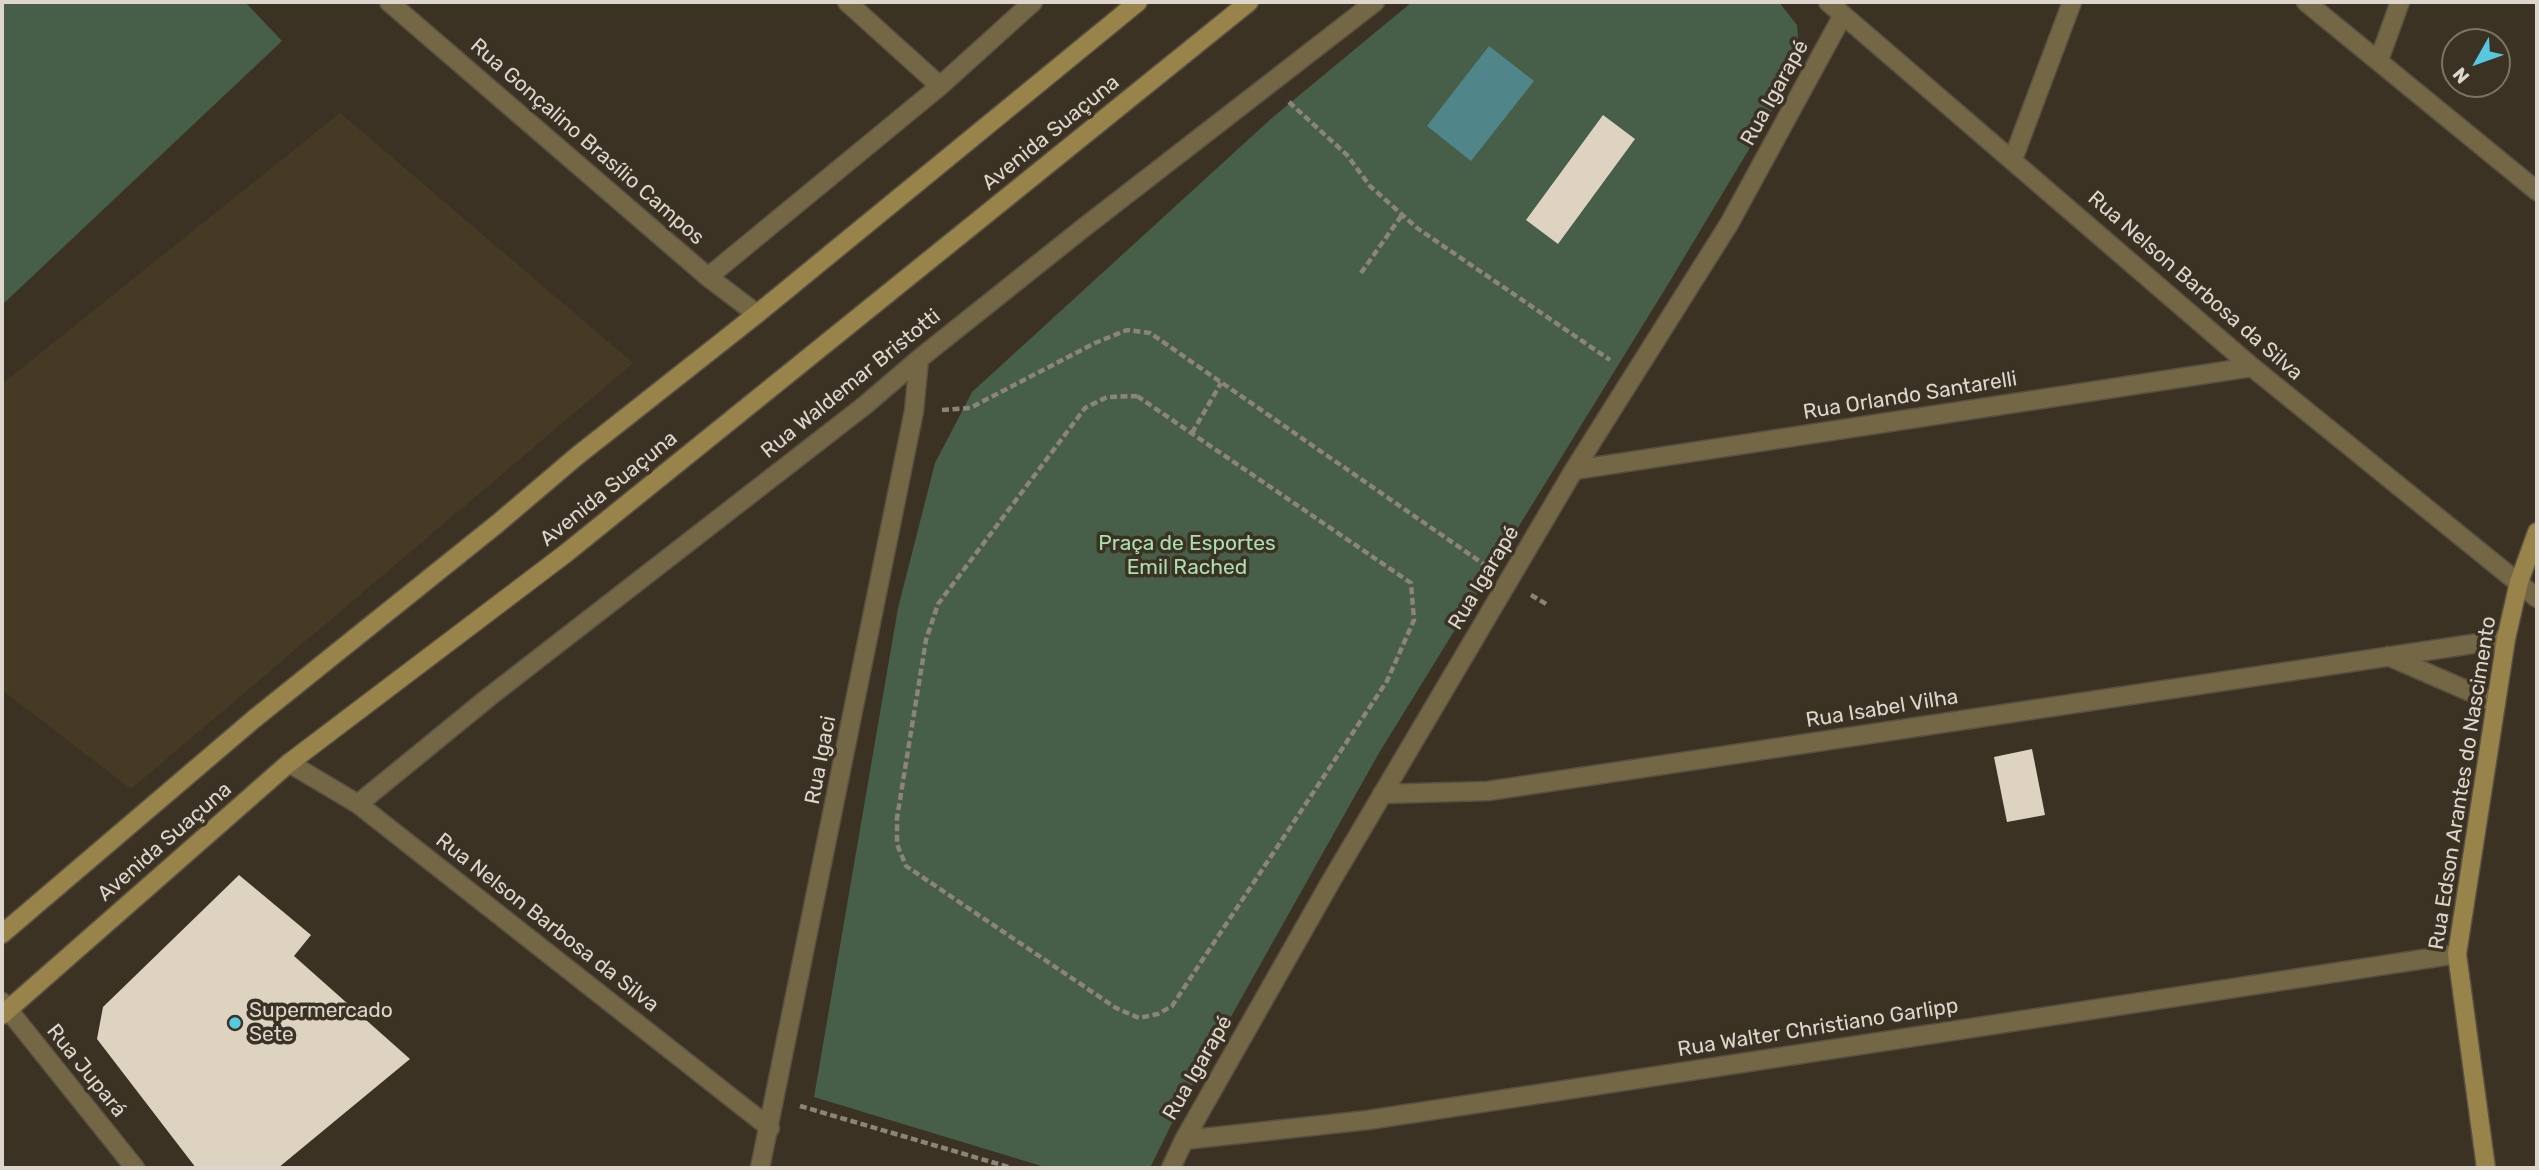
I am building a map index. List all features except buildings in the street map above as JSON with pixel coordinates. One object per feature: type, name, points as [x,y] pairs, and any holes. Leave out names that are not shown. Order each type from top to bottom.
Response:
[{"type":"main road","name":"Avenida Suaçuna","points":[[2,934],[254,719],[757,314],[1138,2]]},
{"type":"main road","name":"Avenida Suaçuna","points":[[4,1009],[289,763],[565,554],[1249,2]]},
{"type":"main road","name":"Rua Edson Arantes do Nascimento","points":[[2486,1168],[2457,954],[2506,639],[2519,582],[2537,533]]},
{"type":"street","name":"Rua Gonçalino Brasílio Campos","points":[[389,2],[708,277],[757,314]]},
{"type":"street","points":[[847,2],[940,86]]},
{"type":"street","points":[[708,277],[940,86],[1033,2]]},
{"type":"street","name":"Rua Waldemar Bristotti","points":[[358,804],[489,697],[864,406],[919,359],[1268,83],[1375,2]]},
{"type":"street","name":"Rua Nelson Barbosa da Silva","points":[[1828,2],[2252,368],[2537,598]]},
{"type":"street","points":[[2013,159],[2072,2]]},
{"type":"street","points":[[2306,2],[2537,191]]},
{"type":"street","points":[[2379,60],[2400,2]]},
{"type":"street","name":"Rua Igarapé","points":[[1171,1168],[1184,1140],[1382,794],[1574,470],[1729,224],[1843,15]]},
{"type":"street","name":"Rua Igaci","points":[[760,1168],[914,411],[919,359]]},
{"type":"street","name":"Rua Orlando Santarelli","points":[[1574,470],[2252,368]]},
{"type":"street","name":"Rua Isabel Vilha","points":[[1382,794],[1488,791],[2506,639]]},
{"type":"street","points":[[2388,656],[2496,704]]},
{"type":"street","name":"Rua Nelson Barbosa da Silva","points":[[289,763],[358,804],[770,1128]]},
{"type":"street","name":"Rua Walter Christiano Garlipp","points":[[1184,1140],[1368,1120],[2457,954]]},
{"type":"street","name":"Rua Jupará","points":[[4,1009],[135,1168]]},
{"type":"path","points":[[1268,83],[1347,155],[1370,186],[1417,228],[1606,358],[1637,370]]},
{"type":"path","points":[[1361,273],[1402,215]]},
{"type":"path","points":[[914,411],[970,408],[1094,343],[1127,330],[1150,333],[1509,582],[1548,605]]},
{"type":"path","points":[[1192,433],[1222,383]]},
{"type":"path","points":[[1137,396],[1192,433],[1411,583],[1414,620],[1387,681],[1172,1006],[1158,1014],[1139,1018],[1116,1008],[906,866],[897,844],[897,818],[926,640],[938,604],[1085,408],[1107,397],[1137,396]]},
{"type":"path","points":[[776,1099],[1012,1168]]},
{"type":"shaded area","points":[[340,113],[633,363],[131,789],[2,690],[2,384]]},
{"type":"green space","points":[[2,2],[245,2],[282,41],[2,305]]},
{"type":"green space","name":"Praça de Esportes Emil Rached","points":[[1412,2],[1779,2],[1797,25],[1799,50],[1796,71],[1379,753],[1178,1111],[1150,1168],[1048,1168],[814,1097],[898,608],[935,463],[972,392],[1273,117]]},
{"type":"water","points":[[1489,46],[1534,81],[1471,161],[1427,126]]},
{"type":"place","name":"Supermercado Sete","points":[[235,1023]]}]
